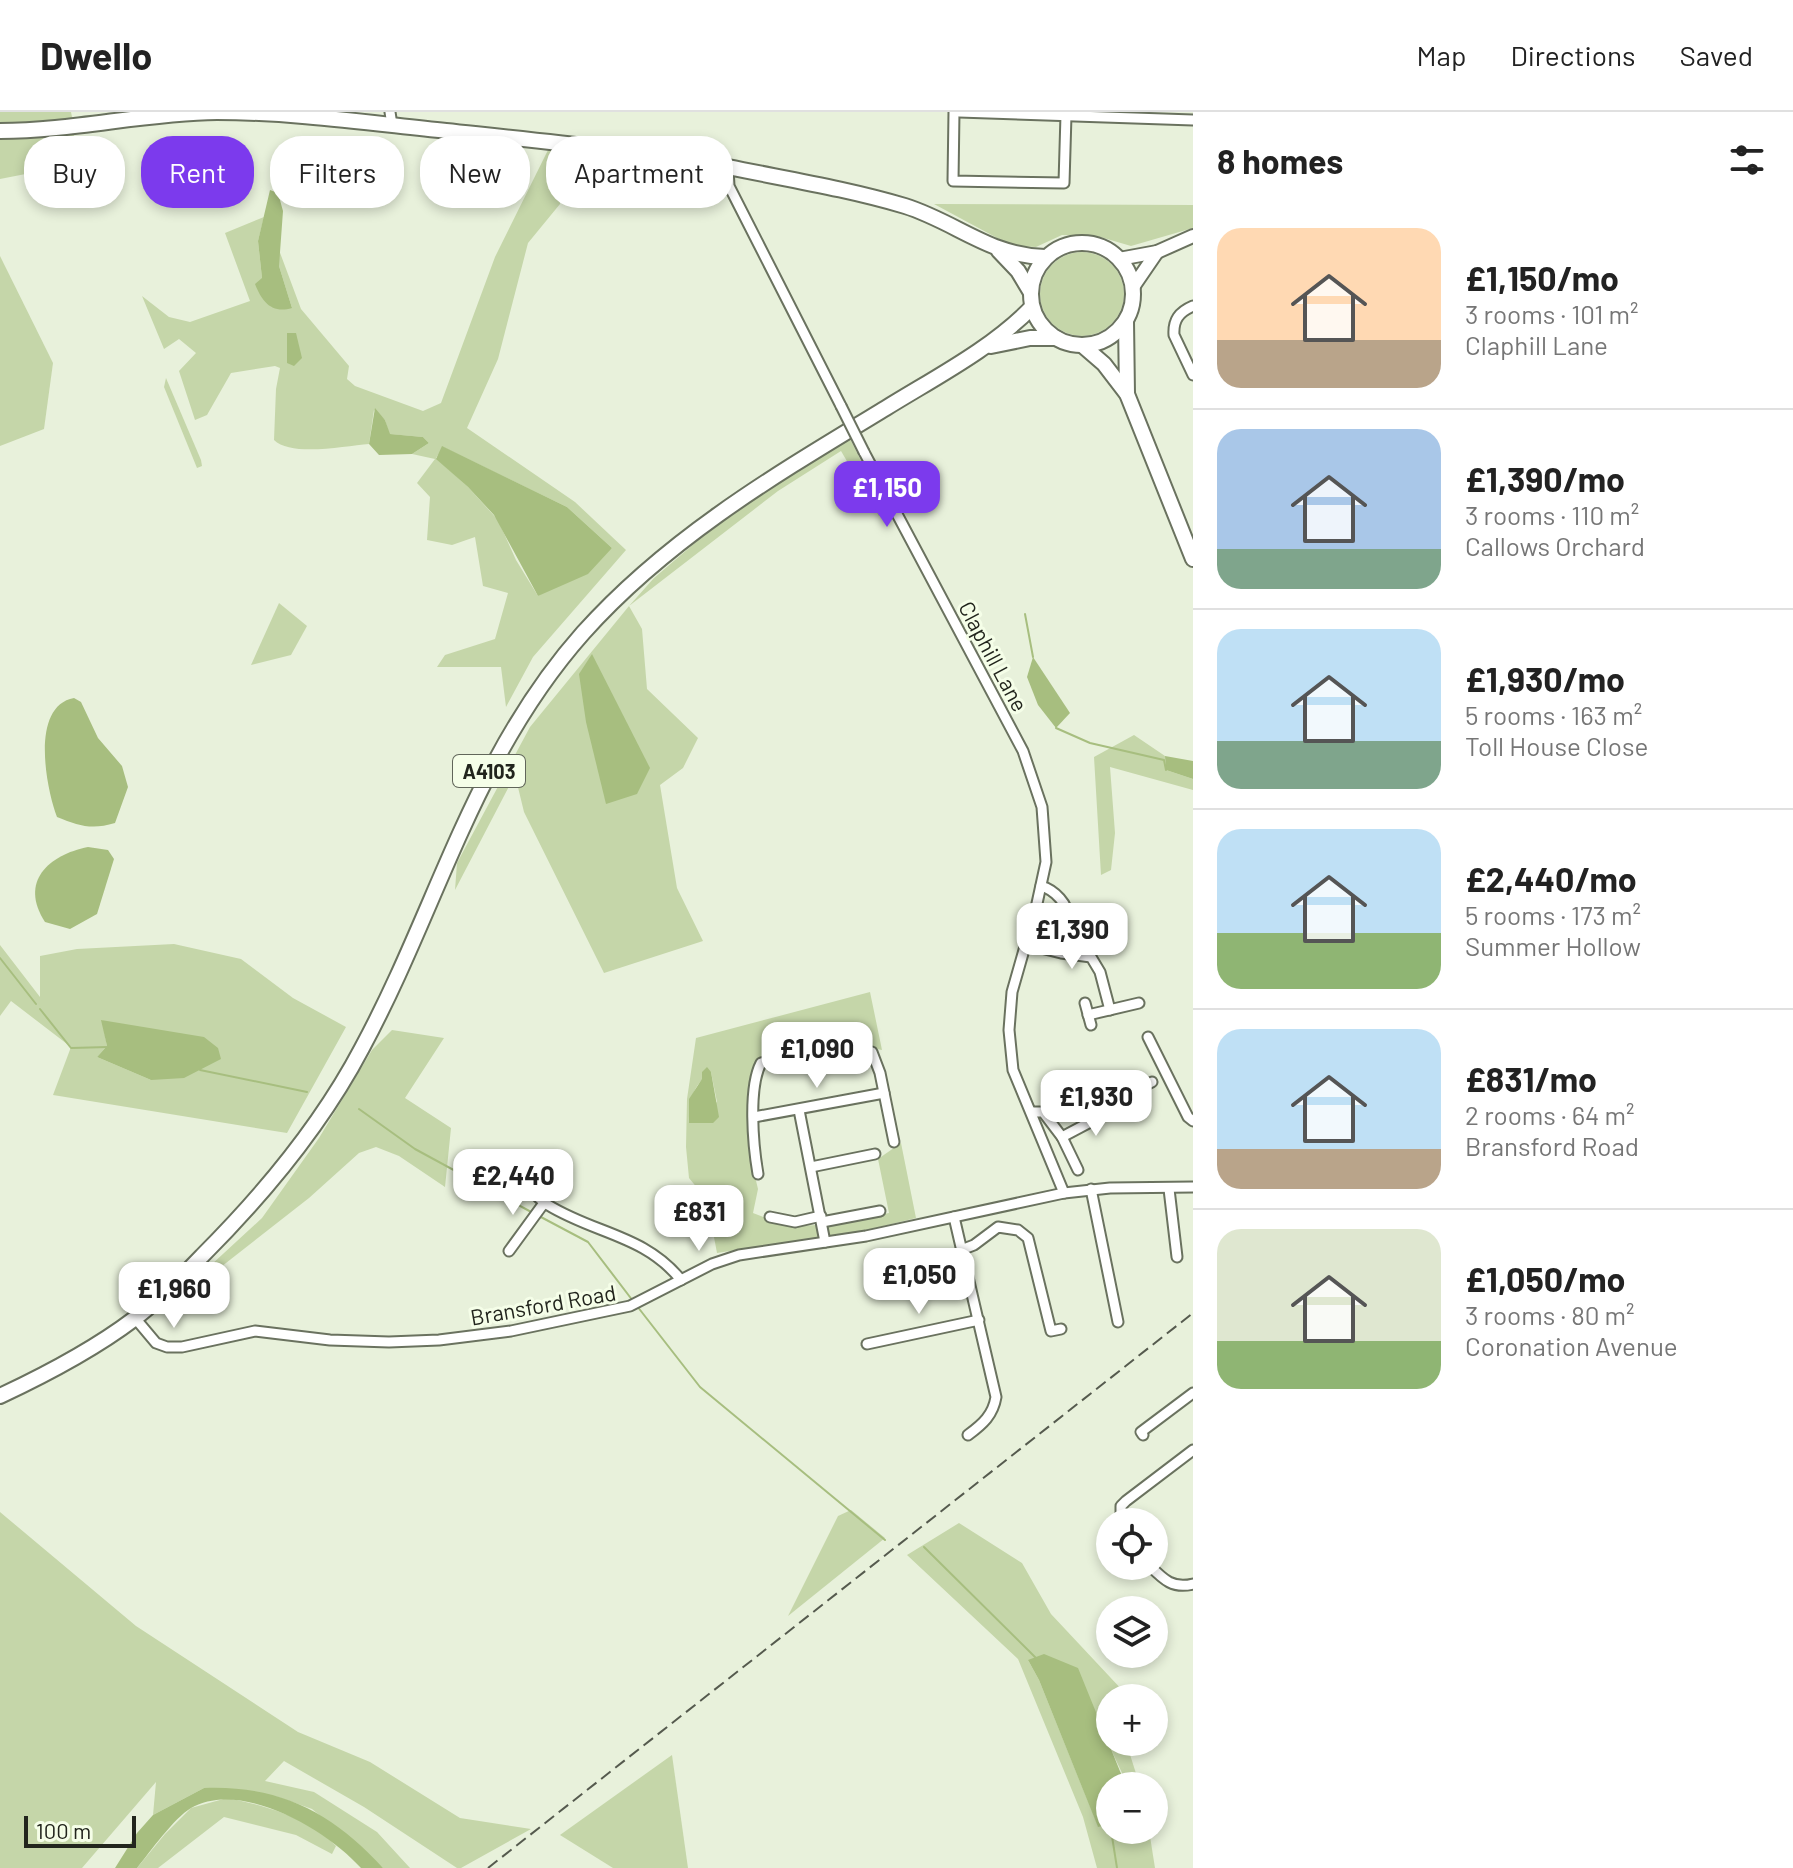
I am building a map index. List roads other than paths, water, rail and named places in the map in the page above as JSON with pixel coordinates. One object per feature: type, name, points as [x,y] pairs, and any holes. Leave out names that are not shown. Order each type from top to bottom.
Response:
[{"type":"highway","points":[[0,131],[44,130],[175,113],[264,113],[391,119],[546,141]]},
{"type":"highway","points":[[733,169],[906,207],[942,220],[998,250],[1022,257],[1045,257]]},
{"type":"highway","points":[[1127,394],[1124,356],[1126,321],[1132,304],[1133,287],[1126,267],[1106,249],[1082,243],[1058,248],[1037,267],[1030,291],[1032,307],[1045,330],[1056,338],[1082,345],[1104,364],[1127,394],[1193,559]]},
{"type":"highway","points":[[998,250],[1018,271],[1030,291]]},
{"type":"highway","name":"A4103","points":[[0,1396],[80,1354],[135,1318],[231,1227],[305,1138],[363,1047],[485,778],[539,690],[584,632],[649,567],[703,524],[758,485],[982,348],[1032,307]]},
{"type":"highway","points":[[1082,345],[1107,339],[1126,321]]},
{"type":"highway","name":"A4103","points":[[982,348],[1030,338],[1056,338]]},
{"type":"main road","points":[[1119,259],[1157,252],[1193,236]]},
{"type":"main road","points":[[1133,287],[1157,252]]},
{"type":"street","points":[[1062,115],[1064,183],[953,181],[956,112],[1135,114],[1193,120]]},
{"type":"street","name":"Claphill Lane","points":[[733,194],[864,452],[1023,751],[1042,807],[1046,862],[1012,992],[1009,1030],[1013,1070],[1064,1193]]},
{"type":"street","points":[[1193,306],[1178,315],[1174,335],[1193,375]]},
{"type":"street","points":[[1041,886],[1050,889],[1065,905],[1069,919]]},
{"type":"street","points":[[1025,944],[1091,957],[1100,972],[1110,1010]]},
{"type":"street","points":[[1085,1003],[1090,1020],[1110,1010],[1139,1003]]},
{"type":"street","points":[[1148,1037],[1188,1117],[1193,1121]]},
{"type":"street","points":[[825,1048],[843,1046],[872,1052],[880,1073],[894,1142]]},
{"type":"street","points":[[758,1174],[753,1099],[756,1075],[761,1063],[787,1056]]},
{"type":"street","points":[[1062,1137],[1096,1119],[1109,1103],[1152,1082]]},
{"type":"street","points":[[754,1117],[884,1093]]},
{"type":"street","points":[[799,1110],[825,1242]]},
{"type":"street","points":[[1032,1112],[1043,1112],[1062,1137],[1078,1170]]},
{"type":"street","points":[[811,1167],[875,1154]]},
{"type":"street","points":[[493,1157],[515,1173],[544,1203],[569,1217],[648,1249],[667,1263],[681,1280]]},
{"type":"street","name":"Bransford Road","points":[[135,1318],[156,1343],[167,1347],[182,1347],[255,1331],[330,1340],[439,1340],[511,1331],[605,1313],[647,1300],[681,1280],[739,1255],[825,1242],[1064,1193],[1091,1189],[1193,1187]]},
{"type":"street","points":[[1091,1189],[1118,1322]]},
{"type":"street","points":[[1169,1189],[1177,1257]]},
{"type":"street","points":[[509,1251],[544,1203]]},
{"type":"street","points":[[770,1217],[795,1222],[880,1211]]},
{"type":"street","points":[[954,1217],[996,1397],[994,1410],[984,1423],[968,1435]]},
{"type":"street","points":[[961,1250],[974,1245],[998,1227],[1018,1230],[1028,1238],[1051,1331],[1061,1329]]},
{"type":"street","points":[[867,1344],[979,1320]]},
{"type":"street","points":[[1143,1435],[1141,1432],[1193,1393]]},
{"type":"street","points":[[976,1415],[984,1423]]},
{"type":"street","points":[[1121,1508],[1193,1450]]},
{"type":"street","points":[[1163,1580],[1179,1586],[1193,1584]]},
{"type":"waterway","points":[[1025,614],[1033,657]]},
{"type":"waterway","points":[[1056,728],[1090,743],[1164,760],[1166,770]]},
{"type":"waterway","points":[[0,958],[36,1004]]},
{"type":"waterway","points":[[40,1009],[71,1048],[108,1047]]},
{"type":"waterway","points":[[200,1070],[307,1092]]},
{"type":"waterway","points":[[359,1109],[415,1149],[533,1213]]},
{"type":"waterway","points":[[539,1216],[588,1242],[633,1301]]},
{"type":"waterway","points":[[637,1306],[700,1387],[885,1540]]},
{"type":"waterway","points":[[924,1547],[1037,1659]]},
{"type":"waterway","points":[[1113,1844],[1117,1868]]},
{"type":"railway","points":[[488,1868],[1193,1313]]}]
